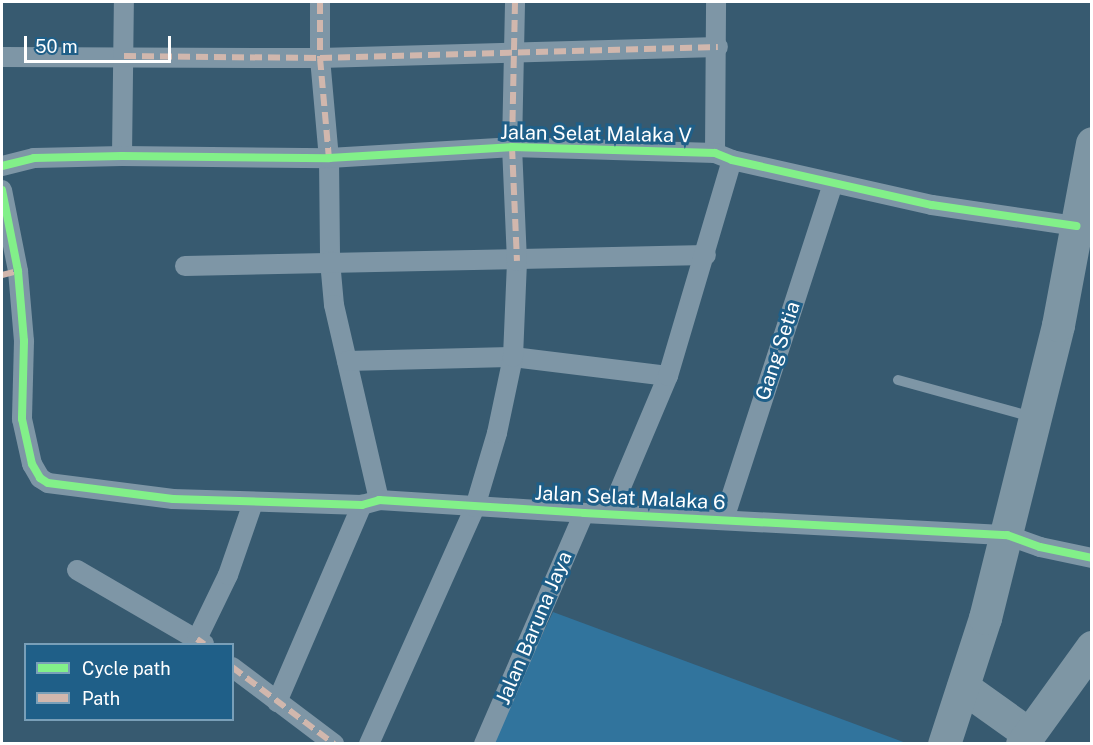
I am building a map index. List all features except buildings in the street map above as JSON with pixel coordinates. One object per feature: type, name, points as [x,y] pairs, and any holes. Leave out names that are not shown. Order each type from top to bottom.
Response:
[{"type":"highway","points":[[944,744],[1007,535],[1058,326],[1090,162]]},
{"type":"highway","points":[[963,687],[1025,739],[1092,647]]},
{"type":"street","points":[[122,156],[124,2]]},
{"type":"street","points":[[278,702],[371,502],[347,361],[334,305],[330,261],[329,158],[320,58],[320,2]]},
{"type":"street","points":[[369,744],[475,507],[497,433],[513,357],[517,261],[512,147],[515,2]]},
{"type":"street","points":[[610,513],[668,376],[706,255],[724,156],[716,2]]},
{"type":"street","points":[[2,57],[320,58],[718,47]]},
{"type":"street","name":"Jalan Selat Malaka V","points":[[2,166],[24,159],[122,156],[329,158],[512,147],[724,156],[932,205],[1076,226]]},
{"type":"street","name":"Gang Setia","points":[[724,519],[833,183]]},
{"type":"street","points":[[2,190],[10,273]]},
{"type":"street","points":[[185,266],[330,261],[517,261],[706,255]]},
{"type":"street","name":"Jalan Selat Malaka 6","points":[[10,273],[24,341],[22,419],[32,464],[40,478],[48,483],[173,500],[253,503],[371,502],[1007,535],[1040,547],[1092,558]]},
{"type":"street","points":[[347,361],[513,357],[668,376]]},
{"type":"street","points":[[77,570],[201,642],[228,575],[253,503]]},
{"type":"street","name":"Jalan Baruna Jaya","points":[[484,744],[584,513]]},
{"type":"street","points":[[234,669],[334,744]]},
{"type":"lane","points":[[898,380],[1035,418]]},
{"type":"shaded area","points":[[553,612],[906,743],[490,744]]},
{"type":"marked path","points":[[320,2],[320,58],[329,158]]},
{"type":"marked path","points":[[515,2],[512,147],[517,261]]},
{"type":"marked path","points":[[124,56],[320,58],[718,47]]},
{"type":"marked path","points":[[2,275],[18,271]]},
{"type":"marked path","points":[[197,639],[203,643]]},
{"type":"marked path","points":[[234,669],[334,744]]},
{"type":"cycle path","points":[[2,166],[34,158],[122,156],[329,158],[512,147],[715,153],[732,160],[932,205],[1076,226]]},
{"type":"cycle path","points":[[2,190],[18,271],[24,341],[22,419],[32,464],[40,478],[48,483],[173,499],[362,505],[379,500],[1007,535],[1040,547],[1092,558]]}]
